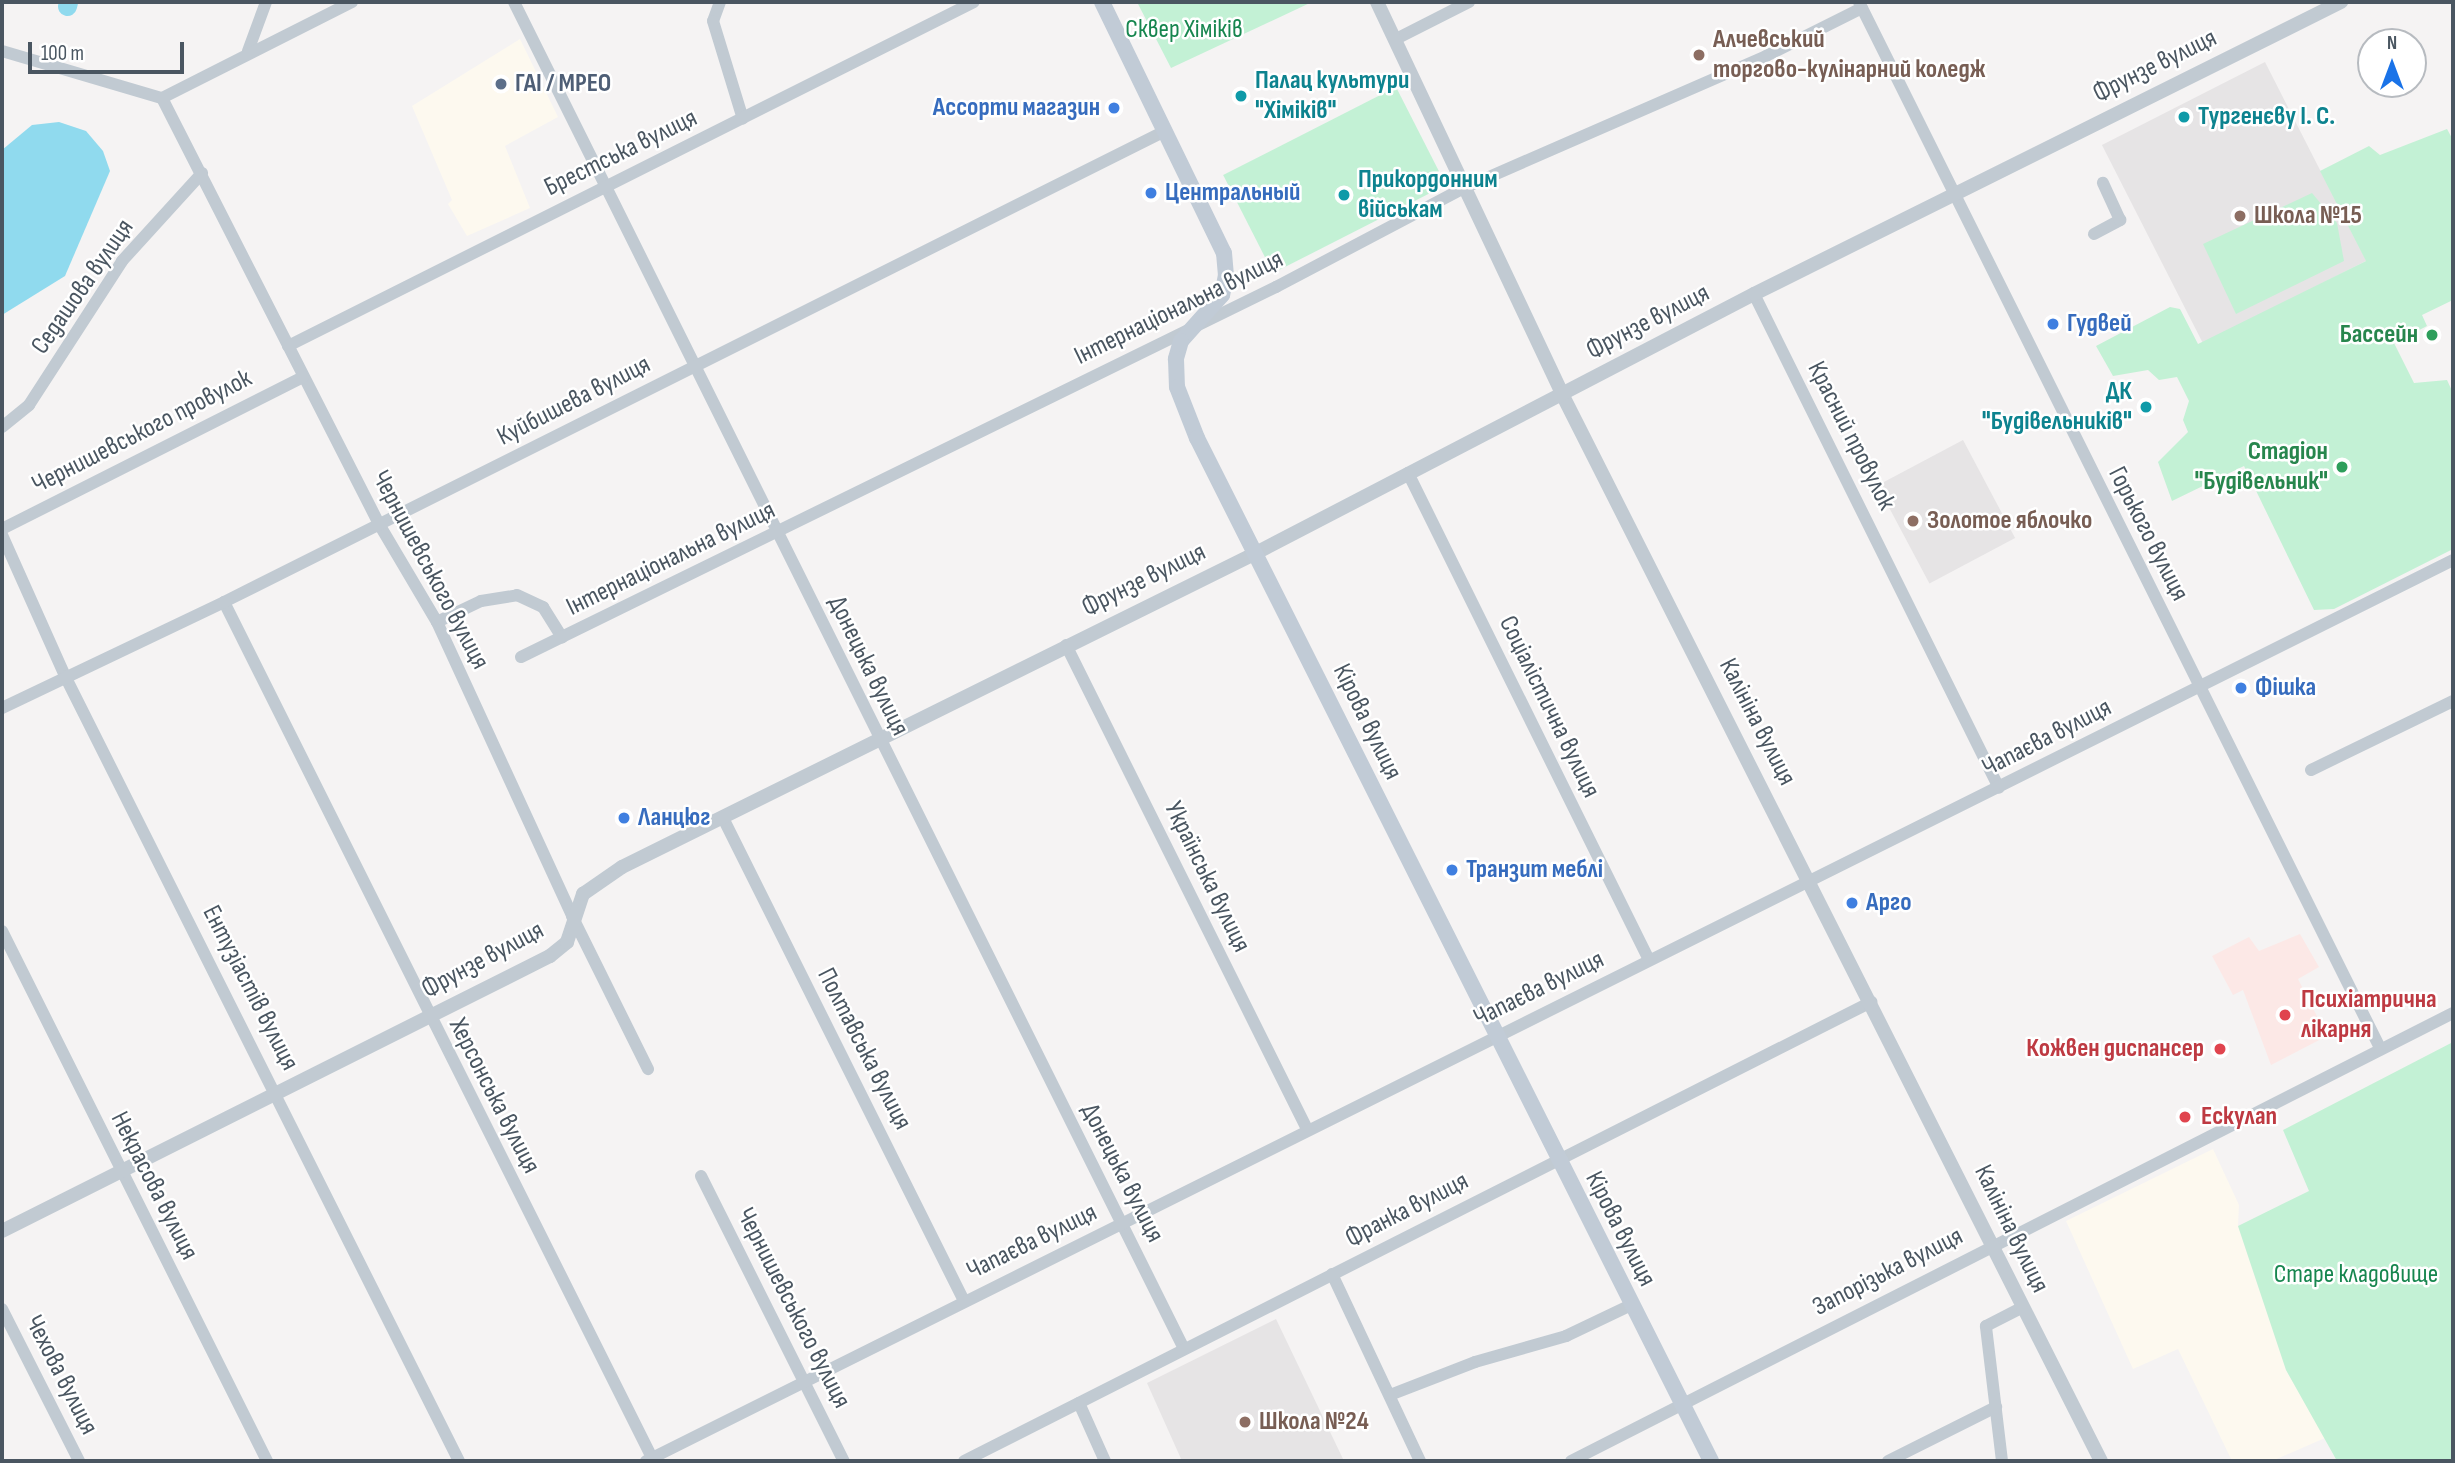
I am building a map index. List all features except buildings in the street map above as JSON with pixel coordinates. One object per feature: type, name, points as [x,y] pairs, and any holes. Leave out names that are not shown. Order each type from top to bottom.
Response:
[{"type":"main road","name":"Кірова вулиця","points":[[1102,2],[1224,253],[1226,275],[1222,295],[1181,341],[1177,387],[1197,438],[1711,1461]]},
{"type":"street","points":[[248,51],[266,2]]},
{"type":"street","points":[[2,51],[162,97],[248,51],[352,2]]},
{"type":"street","name":"Донецька вулиця","points":[[514,2],[696,364],[877,738],[1184,1349]]},
{"type":"street","points":[[720,2],[713,21],[743,119]]},
{"type":"street","name":"Брестська вулиця","points":[[288,346],[974,2]]},
{"type":"street","name":"Калініна вулиця","points":[[1377,2],[1562,394],[2101,1461]]},
{"type":"street","points":[[1396,39],[1469,2]]},
{"type":"street","name":"Фрунзе вулиця","points":[[2,1231],[550,956],[567,942],[572,916],[583,894],[596,882],[877,738],[1256,553],[1754,294],[2340,2]]},
{"type":"street","name":"Горького вулиця","points":[[1860,5],[2380,1048]]},
{"type":"street","name":"Інтернаціональна вулиця","points":[[521,657],[777,534],[1195,323],[1276,287],[1464,188],[1766,57],[1860,5]]},
{"type":"street","name":"Чернишевського вулиця","points":[[162,97],[379,524],[437,622],[572,916],[648,1069]]},
{"type":"street","name":"Куйбишева вулиця","points":[[2,708],[224,602],[1165,131]]},
{"type":"street","name":"Седашова вулиця","points":[[2,427],[29,405],[122,261],[202,173]]},
{"type":"street","points":[[2094,234],[2120,220],[2103,183]]},
{"type":"street","name":"Красний провулок","points":[[1754,294],[1999,788]]},
{"type":"street","name":"Чернишевського провулок","points":[[2,529],[303,377]]},
{"type":"street","name":"Соціалістична вулиця","points":[[1408,473],[1649,960]]},
{"type":"street","name":"Ентузіастів вулиця","points":[[2,535],[65,676],[277,1092],[459,1461]]},
{"type":"street","name":"Чапаєва вулиця","points":[[649,1460],[1307,1129],[1999,788],[2453,560]]},
{"type":"street","points":[[437,622],[481,601],[517,595],[543,607],[562,637]]},
{"type":"street","name":"Херсонська вулиця","points":[[224,602],[649,1460]]},
{"type":"street","name":"Українська вулиця","points":[[1066,645],[1307,1129]]},
{"type":"street","points":[[2311,770],[2453,701]]},
{"type":"street","name":"Полтавська вулиця","points":[[723,818],[964,1301]]},
{"type":"street","name":"Некрасова вулиця","points":[[2,931],[267,1461]]},
{"type":"street","name":"Франка вулиця","points":[[964,1461],[1871,1002]]},
{"type":"street","name":"Запорізька вулиця","points":[[1571,1461],[1992,1244],[2049,1219],[2453,1013]]},
{"type":"street","name":"Чернишевського вулиця","points":[[701,1176],[844,1461]]},
{"type":"street","points":[[1332,1274],[1420,1461]]},
{"type":"street","points":[[1390,1395],[1475,1362],[1566,1336],[1631,1305]]},
{"type":"street","points":[[2002,1461],[1986,1326],[2023,1307]]},
{"type":"street","name":"Чехова вулиця","points":[[2,1309],[79,1461]]},
{"type":"street","points":[[1079,1403],[1105,1461]]},
{"type":"street","points":[[1888,1461],[1996,1407]]},
{"type":"shaded area","points":[[520,39],[558,117],[505,146],[530,208],[467,236],[448,204],[452,200],[412,106]]},
{"type":"shaded area","name":"Школа №15","points":[[2265,62],[2366,261],[2203,344],[2102,145]]},
{"type":"shaded area","points":[[1963,440],[2015,538],[1929,584],[1877,486]]},
{"type":"shaded area","name":"Психіатрична лікарня","points":[[2300,934],[2319,967],[2298,979],[2327,1036],[2271,1065],[2243,990],[2233,995],[2212,956],[2249,937],[2259,951]]},
{"type":"shaded area","points":[[2213,1149],[2239,1205],[2238,1226],[2286,1370],[2325,1438],[2272,1461],[2232,1461],[2178,1349],[2133,1369],[2066,1221]]},
{"type":"shaded area","name":"Школа №24","points":[[1276,1319],[1344,1461],[1182,1461],[1147,1383]]},
{"type":"green space","name":"Сквер Хіміків","points":[[1137,2],[1312,2],[1171,68]]},
{"type":"green space","points":[[1396,87],[1446,185],[1273,273],[1223,175]]},
{"type":"green space","points":[[2447,129],[2453,140],[2453,300],[2422,315],[2427,326],[2394,343],[2414,383],[2447,380],[2453,393],[2453,549],[2334,609],[2314,610],[2244,466],[2172,501],[2158,462],[2188,432],[2183,420],[2189,401],[2177,377],[2159,380],[2148,370],[2113,376],[2096,346],[2170,307],[2180,309],[2198,344],[2366,261],[2320,171],[2369,146],[2380,155]]},
{"type":"green space","points":[[2312,193],[2337,223],[2344,261],[2236,314],[2203,244]]},
{"type":"green space","name":"Старе кладовище","points":[[2453,1042],[2453,1461],[2337,1461],[2286,1370],[2238,1226],[2309,1191],[2283,1130]]},
{"type":"water","points":[[59,122],[86,131],[103,151],[110,171],[65,276],[2,315],[2,150],[32,125]]},
{"type":"waterway","points":[[67,6],[68,2]]},
{"type":"place","name":"Алчевський торгово-кулінарний коледж","points":[[1699,55]]},
{"type":"place","name":"ГАІ / МРЕО","points":[[501,84]]},
{"type":"place","name":"Палац культури \"Хіміків\"","points":[[1241,96]]},
{"type":"place","name":"Ассорти магазин","points":[[1114,108]]},
{"type":"place","name":"Тургенєву І. С.","points":[[2184,117]]},
{"type":"place","name":"Центральный","points":[[1151,193]]},
{"type":"place","name":"Прикордонним військам","points":[[1344,195]]},
{"type":"place","name":"Школа №15","points":[[2240,216]]},
{"type":"place","name":"Гудвей","points":[[2053,324]]},
{"type":"place","name":"Бассейн","points":[[2432,335]]},
{"type":"place","name":"ДК \"Будівельників\"","points":[[2146,407]]},
{"type":"place","name":"Стадіон \"Будівельник\"","points":[[2342,467]]},
{"type":"place","name":"Золотое яблочко","points":[[1913,521]]},
{"type":"place","name":"Фішка","points":[[2241,688]]},
{"type":"place","name":"Ланцюг","points":[[624,818]]},
{"type":"place","name":"Транзит меблі","points":[[1452,870]]},
{"type":"place","name":"Арго","points":[[1852,903]]},
{"type":"place","name":"Психіатрична лікарня","points":[[2285,1015]]},
{"type":"place","name":"Кожвен диспансер","points":[[2220,1049]]},
{"type":"place","name":"Ескулап","points":[[2185,1117]]},
{"type":"place","name":"Школа №24","points":[[1245,1422]]}]
